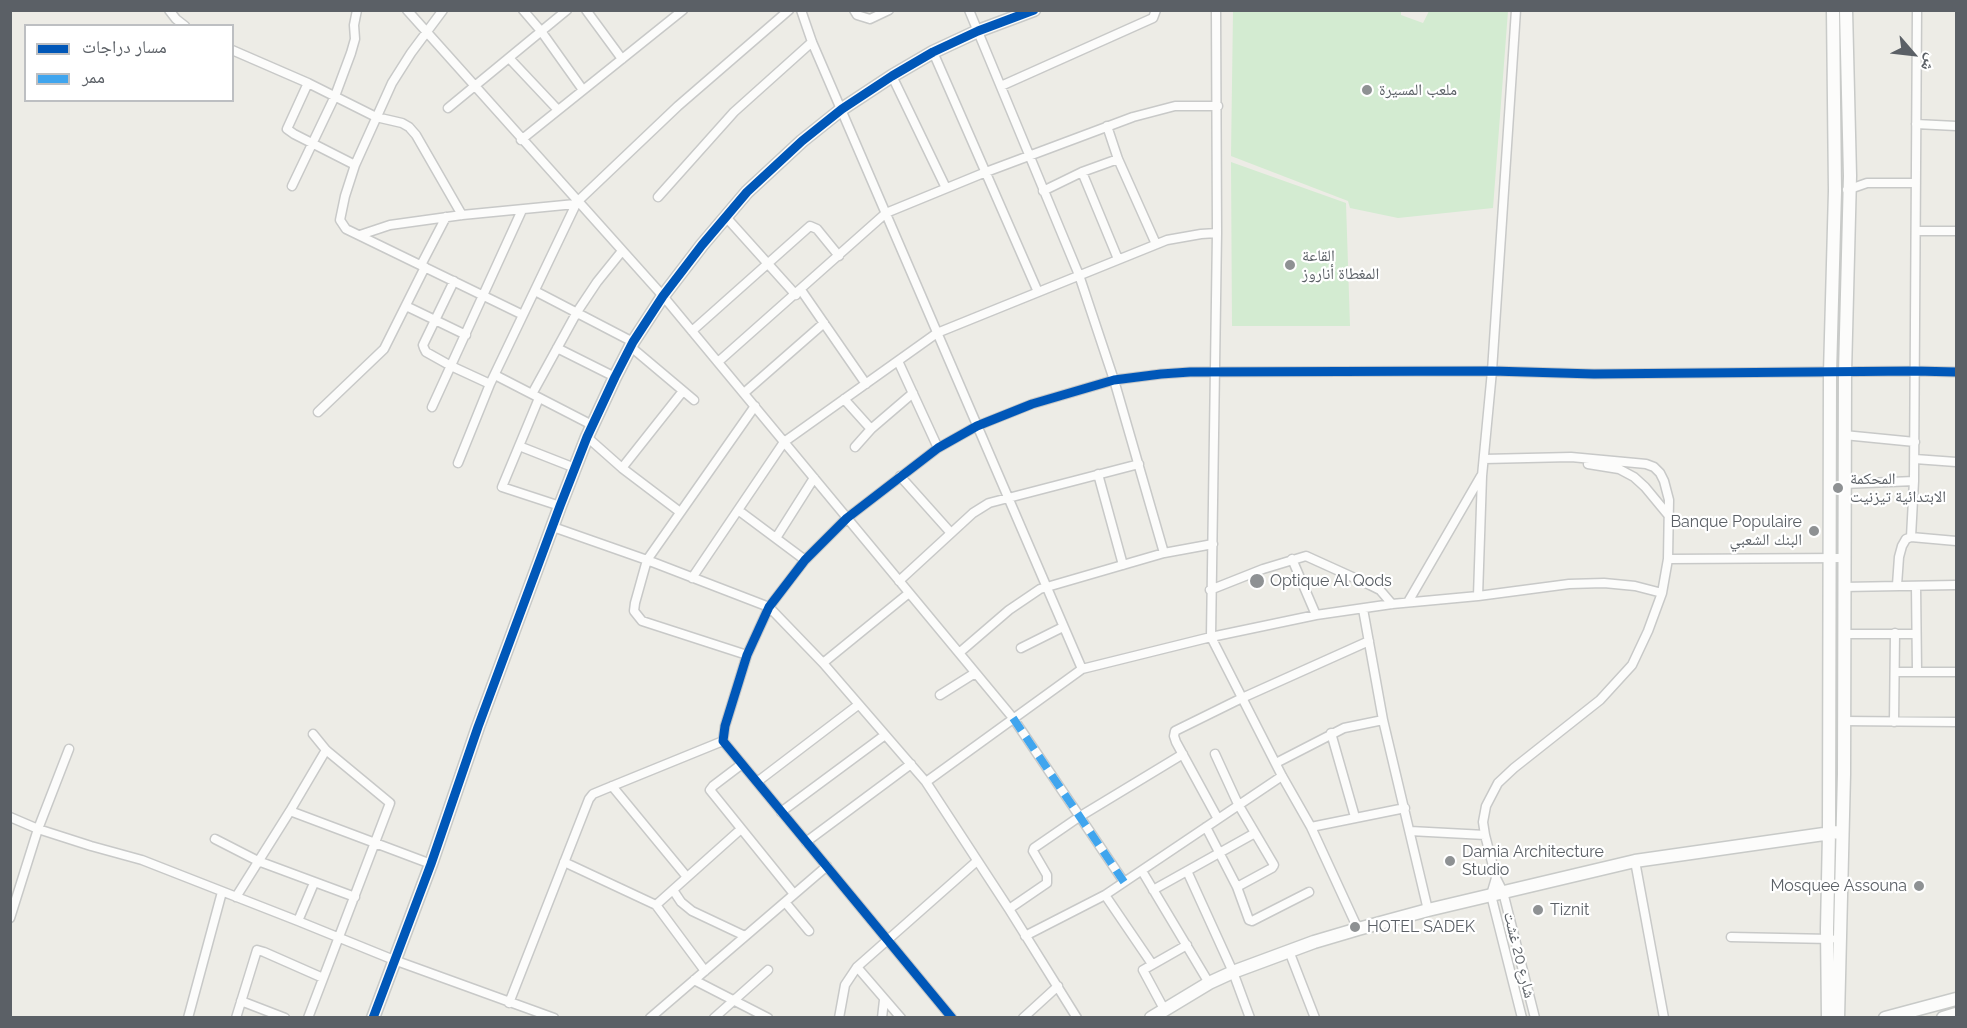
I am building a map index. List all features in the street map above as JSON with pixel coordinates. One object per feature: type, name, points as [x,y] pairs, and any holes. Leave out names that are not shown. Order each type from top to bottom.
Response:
[{"type":"main road","points":[[373,1017],[575,468],[615,377],[663,296],[725,216],[747,192],[802,141],[842,109],[933,52],[978,31],[1034,10]]},
{"type":"main road","points":[[1833,10],[1835,191],[1830,373],[1829,740],[1840,939],[1838,1017]]},
{"type":"main road","points":[[1828,1017],[1827,940],[1843,740],[1844,435],[1850,190],[1846,10]]},
{"type":"main road","points":[[1830,697],[1843,696]]},
{"type":"main road","points":[[1829,740],[1843,740]]},
{"type":"main road","points":[[1151,1017],[1209,983],[1233,972],[1358,929],[1428,910],[1635,861],[1835,832]]},
{"type":"main road","points":[[1885,1017],[1956,999]]},
{"type":"main road","points":[[1943,1017],[1956,1014]]},
{"type":"street","points":[[169,10],[182,24]]},
{"type":"street","points":[[292,186],[335,96],[355,39],[354,25],[357,10]]},
{"type":"street","points":[[407,10],[576,203],[663,296],[975,673],[1012,718],[1124,882]]},
{"type":"street","points":[[443,10],[392,83],[355,165],[340,220],[346,229],[523,315]]},
{"type":"street","points":[[522,10],[541,31],[583,90]]},
{"type":"street","points":[[448,108],[567,10]]},
{"type":"street","points":[[586,10],[622,59]]},
{"type":"street","points":[[521,140],[683,10]]},
{"type":"street","points":[[458,463],[490,384],[576,203],[678,106],[789,10]]},
{"type":"street","points":[[801,10],[812,42],[1082,669]]},
{"type":"street","points":[[854,10],[864,18],[870,19],[889,10]]},
{"type":"street","points":[[969,10],[1079,274],[1114,380],[1164,554]]},
{"type":"street","points":[[1001,86],[1153,18],[1156,10]]},
{"type":"street","points":[[1216,10],[1217,233],[1210,637],[1311,827],[1358,929]]},
{"type":"street","points":[[1478,596],[1482,476],[1492,371],[1516,10]]},
{"type":"street","points":[[1911,537],[1915,459],[1917,10]]},
{"type":"street","points":[[658,197],[734,112],[812,42]]},
{"type":"street","points":[[234,51],[308,83],[376,117],[402,123],[416,135],[462,214]]},
{"type":"street","points":[[933,52],[1038,292]]},
{"type":"street","points":[[509,58],[558,110]]},
{"type":"street","points":[[892,76],[946,188]]},
{"type":"street","points":[[308,83],[287,127],[288,130],[355,165]]},
{"type":"street","points":[[718,362],[886,213],[986,172],[1133,117],[1174,106],[1218,106]]},
{"type":"street","points":[[1916,124],[1956,126]]},
{"type":"street","points":[[1107,126],[1118,159],[1156,244]]},
{"type":"street","points":[[1043,190],[1118,159]]},
{"type":"street","points":[[1082,172],[1118,259]]},
{"type":"street","points":[[1834,176],[1850,176],[1867,183],[1916,183]]},
{"type":"street","points":[[1835,191],[1850,190],[1867,183]]},
{"type":"street","points":[[360,235],[390,225],[462,214],[576,203]]},
{"type":"street","points":[[432,407],[522,210]]},
{"type":"street","points":[[725,216],[798,292],[824,323],[866,384]]},
{"type":"street","points":[[318,412],[384,349],[446,217]]},
{"type":"street","points":[[692,331],[810,226],[817,228],[839,256]]},
{"type":"street","points":[[1916,231],[1956,231]]},
{"type":"street","points":[[692,578],[784,442],[937,333],[1156,244],[1182,236],[1217,233]]},
{"type":"street","points":[[560,506],[502,487],[519,446],[535,396],[557,348],[597,282],[622,251]]},
{"type":"street","points":[[454,281],[423,345],[424,348],[426,352],[451,366],[490,384]]},
{"type":"street","points":[[535,291],[577,312],[632,345],[694,400]]},
{"type":"street","points":[[406,306],[466,335]]},
{"type":"street","points":[[744,393],[824,323]]},
{"type":"street","points":[[557,348],[615,377]]},
{"type":"street","points":[[898,361],[938,448]]},
{"type":"street","points":[[952,1017],[723,741],[725,726],[747,655],[770,607],[805,560],[847,518],[938,448],[977,426],[1032,404],[1114,380],[1161,374],[1492,371],[1594,374],[1845,373],[1915,370],[1956,372]]},
{"type":"street","points":[[495,375],[535,396],[590,431],[622,468],[680,512]]},
{"type":"street","points":[[622,468],[683,391]]},
{"type":"street","points":[[855,447],[871,429],[914,393]]},
{"type":"street","points":[[844,399],[871,429]]},
{"type":"street","points":[[747,655],[642,621],[634,611],[647,560],[754,406]]},
{"type":"street","points":[[1844,435],[1915,442]]},
{"type":"street","points":[[519,446],[575,468]]},
{"type":"street","points":[[1484,459],[1571,457],[1623,466],[1646,464],[1654,467],[1660,473],[1666,488],[1669,516],[1668,559],[1662,593],[1638,655],[1621,679],[1600,700],[1546,741],[1498,783],[1486,806],[1483,822],[1485,835],[1496,878],[1497,894],[1522,1017]]},
{"type":"street","points":[[1915,459],[1956,462]]},
{"type":"street","points":[[899,581],[982,507],[1008,497],[1139,464]]},
{"type":"street","points":[[1623,466],[1645,487],[1669,516]]},
{"type":"street","points":[[1098,474],[1123,565]]},
{"type":"street","points":[[900,476],[951,533]]},
{"type":"street","points":[[1408,602],[1482,476]]},
{"type":"street","points":[[776,538],[814,478]]},
{"type":"street","points":[[1844,484],[1914,481]]},
{"type":"street","points":[[738,510],[805,560]]},
{"type":"street","points":[[552,527],[770,607],[823,663],[926,782],[1077,1017]]},
{"type":"street","points":[[1897,585],[1899,557],[1906,539],[1911,537],[1956,542]]},
{"type":"street","points":[[958,653],[1009,610],[1028,596],[1046,587],[1164,554],[1213,543]]},
{"type":"street","points":[[1210,590],[1300,556],[1311,557],[1380,590],[1392,604]]},
{"type":"street","points":[[1668,559],[1843,558]]},
{"type":"street","points":[[1292,559],[1316,615]]},
{"type":"street","points":[[926,782],[1082,669],[1210,637],[1316,615],[1392,604],[1604,582],[1635,586],[1662,593]]},
{"type":"street","points":[[1843,587],[1956,585]]},
{"type":"street","points":[[1916,586],[1917,671]]},
{"type":"street","points":[[823,663],[909,593]]},
{"type":"street","points":[[1363,609],[1383,720],[1428,910]]},
{"type":"street","points":[[1021,648],[1064,627]]},
{"type":"street","points":[[1894,722],[1895,633]]},
{"type":"street","points":[[1844,634],[1916,634]]},
{"type":"street","points":[[1218,819],[1174,736],[1175,731],[1369,640]]},
{"type":"street","points":[[1895,672],[1956,672]]},
{"type":"street","points":[[940,694],[975,673]]},
{"type":"street","points":[[757,782],[858,705]]},
{"type":"street","points":[[1276,764],[1331,733],[1383,720]]},
{"type":"street","points":[[1843,722],[1956,722]]},
{"type":"street","points":[[1331,733],[1354,817]]},
{"type":"street","points":[[308,1017],[390,803],[326,750],[313,734]]},
{"type":"street","points":[[781,812],[885,735]]},
{"type":"street","points":[[509,1003],[589,799],[593,794],[723,741]]},
{"type":"street","points":[[10,918],[38,829],[69,749]]},
{"type":"street","points":[[236,897],[326,750]]},
{"type":"street","points":[[1009,909],[1047,883],[1047,875],[1033,851],[1034,848],[1079,817],[1183,754]]},
{"type":"street","points":[[1215,754],[1238,804],[1273,867],[1237,887]]},
{"type":"street","points":[[742,764],[710,790],[794,894]]},
{"type":"street","points":[[806,842],[911,764]]},
{"type":"street","points":[[1025,936],[1105,895],[1282,776]]},
{"type":"street","points":[[612,786],[687,877]]},
{"type":"street","points":[[1311,827],[1405,808]]},
{"type":"street","points":[[290,812],[430,864]]},
{"type":"street","points":[[10,817],[38,829],[141,860],[394,960],[509,1003],[554,1017]]},
{"type":"street","points":[[1206,827],[1221,853],[1237,887],[1248,919],[1251,921],[1309,892]]},
{"type":"street","points":[[656,905],[741,829]]},
{"type":"street","points":[[1410,831],[1485,835]]},
{"type":"street","points":[[1153,890],[1255,833]]},
{"type":"street","points":[[215,839],[258,861],[355,897]]},
{"type":"street","points":[[839,1017],[845,985],[857,967],[977,861]]},
{"type":"street","points":[[1635,861],[1664,1017]]},
{"type":"street","points":[[564,862],[656,905],[705,971]]},
{"type":"street","points":[[650,1017],[827,866]]},
{"type":"street","points":[[1142,871],[1209,983]]},
{"type":"street","points":[[1187,871],[1233,972],[1250,1017]]},
{"type":"street","points":[[298,921],[314,883]]},
{"type":"street","points":[[673,890],[681,902],[692,911],[745,936]]},
{"type":"street","points":[[188,1017],[222,892]]},
{"type":"street","name":"شارع 20 غشت","points":[[1497,894],[1535,1017]]},
{"type":"street","points":[[1105,895],[1152,964]]},
{"type":"street","points":[[785,902],[809,931]]},
{"type":"street","points":[[1731,937],[1840,939]]},
{"type":"street","points":[[1164,1009],[1143,972],[1144,968],[1187,945]]},
{"type":"street","points":[[236,1017],[257,950],[264,951],[323,978]]},
{"type":"street","points":[[1289,951],[1315,1017]]},
{"type":"street","points":[[857,967],[901,1017]]},
{"type":"street","points":[[714,1017],[768,970]]},
{"type":"street","points":[[694,980],[768,1017]]},
{"type":"street","points":[[1023,1017],[1058,986]]},
{"type":"street","points":[[882,1017],[884,1000]]},
{"type":"street","points":[[241,1001],[285,1017]]},
{"type":"green space","name":"ملعب المسيرة","points":[[1233,11],[1401,11],[1401,15],[1423,23],[1429,11],[1508,11],[1493,208],[1398,218],[1350,208],[1348,201],[1231,156]]},
{"type":"green space","name":"القاعة المغطاة أناروز","points":[[1231,162],[1346,203],[1350,326],[1232,326]]},
{"type":"marked path","points":[[1013,718],[1124,882]]},
{"type":"cycle path","points":[[373,1018],[431,864],[478,727],[587,437],[633,342],[663,296],[747,192],[802,141],[842,109],[933,52],[978,31],[1034,10]]},
{"type":"cycle path","points":[[952,1018],[723,741],[725,726],[747,655],[769,607],[805,560],[847,518],[938,448],[977,426],[1032,404],[1114,380],[1161,374],[1492,371],[1594,374],[1956,372]]},
{"type":"place","name":"ملعب المسيرة","points":[[1367,90]]},
{"type":"place","name":"القاعة المغطاة أناروز","points":[[1290,265]]},
{"type":"place","name":"المحكمة الابتدائية تيزنيت","points":[[1838,488]]},
{"type":"place","name":"Banque Populaire البنك الشعبي","points":[[1814,531]]},
{"type":"place","name":"Optique Al Qods","points":[[1257,581]]},
{"type":"place","name":"Damia Architecture Studio","points":[[1450,861]]},
{"type":"place","name":"Mosquee Assouna","points":[[1919,886]]},
{"type":"place","name":"Tiznit","points":[[1538,910]]},
{"type":"place","name":"HOTEL SADEK","points":[[1355,927]]}]
